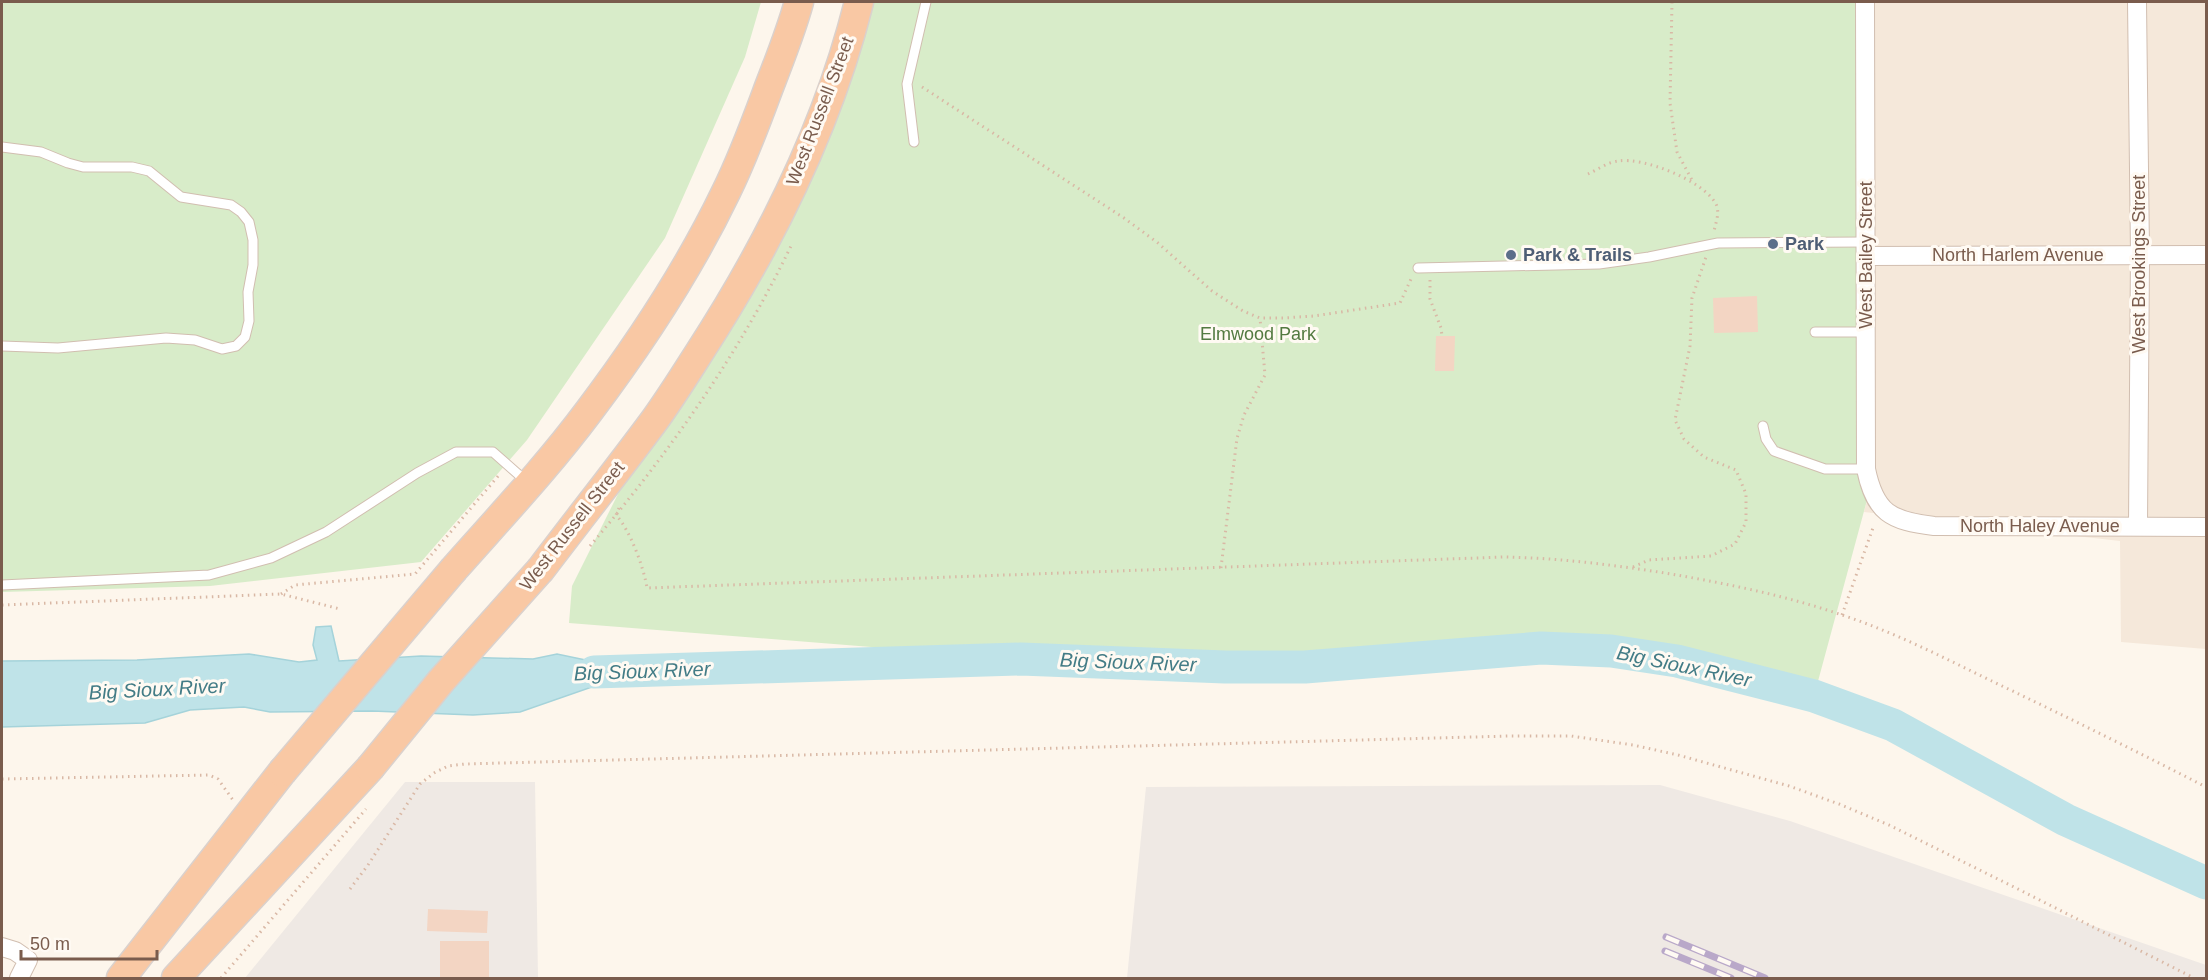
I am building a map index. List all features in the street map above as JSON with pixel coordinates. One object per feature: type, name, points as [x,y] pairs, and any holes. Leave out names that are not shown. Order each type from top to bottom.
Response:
[{"type":"highway","points":[[121,978],[282,771],[529,484],[588,413],[631,354],[700,243],[727,191],[752,134],[799,2]]},
{"type":"highway","name":"West Russell Street","points":[[176,978],[370,768],[441,681],[541,569],[655,420],[720,321],[780,214],[842,63],[859,2]]},
{"type":"street","name":"West Bailey Street","points":[[1865,2],[1866,469],[1870,489],[1879,506]]},
{"type":"street","name":"West Brookings Street","points":[[2137,2],[2140,254],[2138,526]]},
{"type":"street","name":"North Harlem Avenue","points":[[1866,249],[2206,255]]},
{"type":"street","name":"North Haley Avenue","points":[[1879,506],[1893,517],[1909,523],[1934,526],[2206,527]]},
{"type":"street","points":[[2,947],[15,951],[28,960],[19,978]]},
{"type":"lane","points":[[914,142],[907,84],[926,2]]},
{"type":"lane","points":[[2,147],[41,152],[68,164],[132,166],[149,171],[182,197],[231,205],[249,222],[253,266],[248,292],[249,321],[245,337],[236,346],[222,349],[195,340],[166,339],[58,348],[2,346]]},
{"type":"lane","points":[[1418,268],[1599,264],[1718,243],[1866,249]]},
{"type":"lane","points":[[1815,332],[1866,332]]},
{"type":"lane","points":[[1763,426],[1766,439],[1774,451],[1825,469],[1866,469]]},
{"type":"lane","points":[[2,585],[209,575],[271,558],[326,532],[417,473],[456,452],[493,452],[529,484]]},
{"type":"path","points":[[1672,2],[1670,103],[1677,152],[1694,184]]},
{"type":"path","points":[[907,84],[924,88],[1124,218],[1158,243],[1212,291],[1260,318],[1314,316],[1400,303],[1410,284],[1413,268],[1418,268]]},
{"type":"path","points":[[1588,174],[1616,161],[1637,160],[1681,175],[1716,203],[1718,216],[1702,273],[1692,298],[1690,346],[1675,420],[1684,439],[1704,457],[1736,470],[1746,494],[1746,522],[1735,544],[1712,556],[1649,560],[1631,568]]},
{"type":"path","points":[[1430,268],[1430,299],[1441,327],[1442,336]]},
{"type":"path","points":[[1221,568],[1237,438],[1244,416],[1265,375],[1260,318]]},
{"type":"path","points":[[281,594],[295,585],[415,574],[507,466]]},
{"type":"path","points":[[1842,615],[1868,546],[1879,506]]},
{"type":"path","points":[[616,515],[623,523],[645,576],[647,588],[1504,557],[1568,560],[1714,582],[1772,594],[1842,615],[1925,648],[2206,787]]},
{"type":"path","points":[[2,605],[281,594],[340,609]]},
{"type":"path","points":[[350,888],[368,865],[420,784],[448,766],[1570,736],[1633,745],[1678,755],[1789,786],[1839,804],[1994,876],[2194,978]]},
{"type":"path","points":[[2,778],[209,776],[218,779],[233,799],[249,812]]},
{"type":"path","points":[[221,978],[370,804]]},
{"type":"shaded area","points":[[1865,2],[2206,2],[2206,649],[2121,642],[2120,541],[1864,512],[1870,489]]},
{"type":"shaded area","points":[[405,782],[535,782],[538,978],[245,978]]},
{"type":"shaded area","points":[[1660,785],[1790,821],[2206,965],[2206,978],[1127,978],[1146,787]]},
{"type":"green space","points":[[2,2],[761,2],[745,57],[665,238],[527,440],[421,562],[210,586],[2,592]]},
{"type":"green space","name":"Elmwood Park","points":[[860,2],[1867,2],[1870,489],[1814,696],[1677,661],[1611,651],[1541,648],[1305,667],[1127,664],[1021,659],[569,623],[572,586],[655,420],[780,214]]},
{"type":"water","points":[[331,626],[339,661],[421,656],[533,659],[557,654],[638,671],[520,712],[473,715],[372,711],[270,712],[244,707],[190,710],[145,723],[2,727],[2,661],[137,660],[249,654],[299,662],[317,660],[313,645],[316,627]]},
{"type":"building","points":[[1757,296],[1758,332],[1714,333],[1713,298]]},
{"type":"building","points":[[1436,336],[1455,336],[1454,371],[1435,371]]},
{"type":"building","points":[[428,909],[488,911],[487,933],[427,931]]},
{"type":"building","points":[[440,941],[489,941],[489,978],[440,978]]},
{"type":"waterway","name":"Big Sioux River","points":[[594,672],[1021,659],[1225,667],[1305,667],[1541,648],[1611,651],[1677,661],[1814,696],[1893,725],[2066,820],[2206,883]]},
{"type":"railway","points":[[1666,937],[1765,978]]},
{"type":"railway","points":[[1665,951],[1731,978]]},
{"type":"place","name":"Park","points":[[1773,244]]},
{"type":"place","name":"Park & Trails","points":[[1511,255]]}]
